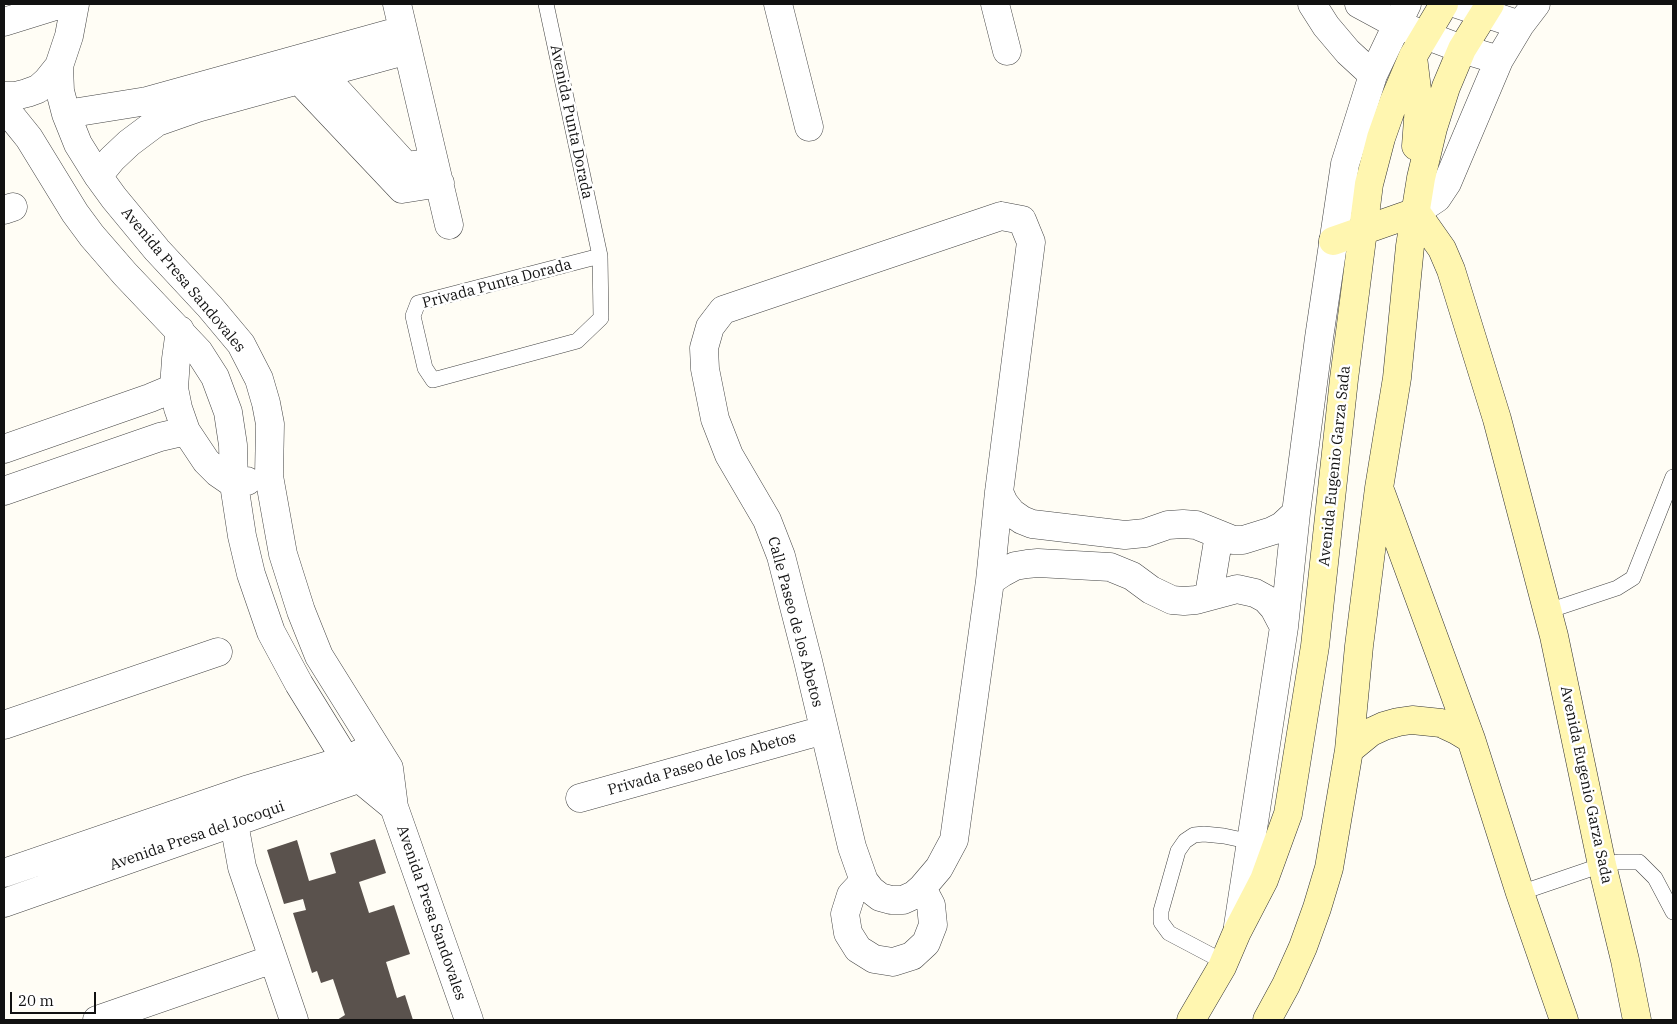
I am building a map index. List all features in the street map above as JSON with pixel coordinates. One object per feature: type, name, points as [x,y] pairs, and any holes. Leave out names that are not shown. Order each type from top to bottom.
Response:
[{"type":"main road","name":"Avenida Eugenio Garza Sada","points":[[1191,1020],[1224,962],[1264,880],[1288,814],[1315,646],[1369,184],[1381,138],[1419,45],[1444,4]]},
{"type":"main road","points":[[1409,215],[1446,87],[1462,49],[1487,9]]},
{"type":"main road","points":[[1267,1020],[1293,970],[1317,908],[1329,868],[1349,750],[1379,488],[1397,378],[1410,246],[1409,215],[1419,106],[1419,45]]},
{"type":"main road","name":"Avenida Eugenio Garza Sada","points":[[1409,215],[1442,249],[1459,291],[1498,419],[1548,611],[1637,1020]]},
{"type":"main road","points":[[1333,241],[1409,215]]},
{"type":"main road","points":[[1379,488],[1471,738],[1520,893],[1564,1020]]},
{"type":"main road","points":[[1349,750],[1371,732],[1384,726],[1412,720],[1440,723],[1471,738]]},
{"type":"street","points":[[4,22],[62,4]]},
{"type":"street","name":"Avenida Presa Sandovales","points":[[4,96],[15,96],[38,88],[47,81],[59,66],[70,36],[75,4]]},
{"type":"street","points":[[397,4],[449,225]]},
{"type":"street","points":[[778,4],[809,127]]},
{"type":"street","points":[[995,4],[1006,51]]},
{"type":"street","points":[[1312,4],[1326,26],[1348,52],[1373,75]]},
{"type":"street","points":[[1359,4],[1402,14],[1419,45],[1462,49],[1500,60]]},
{"type":"street","points":[[1457,4],[1487,9],[1520,25]]},
{"type":"street","points":[[1409,215],[1437,198],[1446,184],[1500,60],[1520,25],[1536,4]]},
{"type":"street","name":"Avenida Eugenio Garza Sada","points":[[1237,932],[1284,627],[1296,513],[1333,241],[1346,164],[1373,75],[1402,14]]},
{"type":"street","points":[[98,176],[129,143],[157,122],[197,108],[311,78],[406,40]]},
{"type":"street","points":[[66,114],[147,101],[406,40]]},
{"type":"street","name":"Avenida Presa Sandovales","points":[[59,66],[60,91],[66,114],[78,144],[98,176],[157,250],[242,344],[259,379],[270,424],[269,476],[283,554],[301,611],[319,656],[383,757],[394,807],[469,1020]]},
{"type":"street","points":[[311,78],[406,166],[437,172]]},
{"type":"street","name":"Avenida Presa Sandovales","points":[[4,108],[29,138],[75,213],[92,236],[125,274],[200,352],[215,377],[228,412],[233,445],[234,484],[242,536],[251,574],[271,632],[299,684],[353,770],[394,807]]},
{"type":"street","name":"Calle Paseo de los Abetos","points":[[1001,216],[1022,220],[1031,242],[999,492],[990,581],[954,840],[939,868],[914,895],[903,900],[891,900],[880,897],[864,881],[852,847],[781,556],[767,520],[730,455],[715,419],[705,369],[704,348],[710,327],[723,310],[1001,216]]},
{"type":"street","points":[[180,330],[174,388],[178,408],[186,431],[206,461],[218,473],[234,484],[269,476]]},
{"type":"street","points":[[4,449],[174,388]]},
{"type":"street","points":[[4,491],[160,437],[186,431]]},
{"type":"street","points":[[999,492],[1004,503],[1012,513],[1032,524],[1125,535],[1145,533],[1168,525],[1184,524],[1208,529],[1233,540],[1243,540],[1263,536],[1282,526],[1296,513]]},
{"type":"street","points":[[1209,595],[1219,535]]},
{"type":"street","points":[[990,581],[1015,566],[1026,564],[1110,567],[1132,576],[1151,590],[1172,600],[1196,600],[1209,595],[1238,589],[1255,593],[1266,599],[1274,608],[1284,627]]},
{"type":"street","points":[[4,725],[218,652]]},
{"type":"street","name":"Privada Paseo de los Abetos","points":[[580,798],[824,730]]},
{"type":"street","name":"Avenida Presa del Jocoqui","points":[[4,903],[234,823],[383,757]]},
{"type":"street","name":"Avenida Presa del Jocoqui","points":[[4,873],[237,793],[353,770]]},
{"type":"street","points":[[234,823],[242,867],[294,1020]]},
{"type":"street","points":[[864,881],[851,895],[845,914],[848,933],[858,949],[874,960],[893,962],[912,956],[926,942],[933,924],[931,905],[922,888]]},
{"type":"street","points":[[97,1020],[273,959]]},
{"type":"lane","name":"Avenida Punta Dorada","points":[[546,4],[596,240]]},
{"type":"lane","name":"Privada Punta Dorada","points":[[596,240],[600,256],[601,318],[577,342],[433,380],[425,368],[413,316],[418,303],[600,256]]},
{"type":"lane","points":[[1548,611],[1618,588],[1633,578],[1673,477]]},
{"type":"lane","points":[[1224,962],[1169,933],[1161,922],[1161,911],[1178,851],[1185,841],[1194,835],[1204,834],[1252,842]]},
{"type":"lane","points":[[1520,893],[1602,865],[1618,862],[1639,862],[1655,878],[1673,912]]},
{"type":"building","points":[[375,839],[386,873],[359,882],[369,913],[394,905],[410,954],[386,962],[397,998],[405,995],[413,1020],[337,1020],[345,1015],[333,979],[321,983],[317,971],[312,973],[293,913],[306,910],[303,899],[284,904],[267,850],[297,840],[309,881],[336,873],[330,853]]}]
